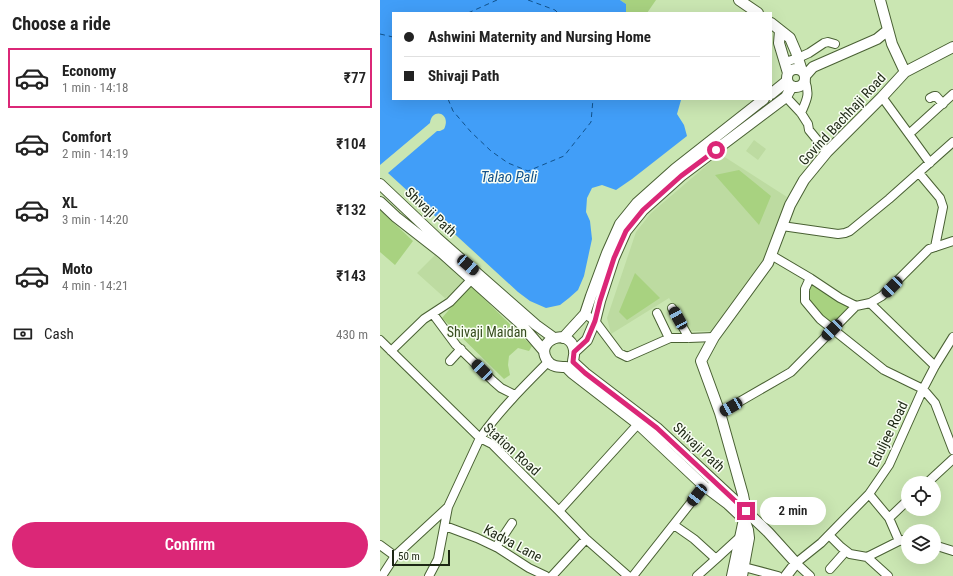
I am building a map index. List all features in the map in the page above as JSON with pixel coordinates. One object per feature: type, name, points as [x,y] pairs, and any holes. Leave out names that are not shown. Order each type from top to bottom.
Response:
[{"type":"main road","points":[[739,0],[757,12]]},
{"type":"main road","points":[[880,0],[892,44],[905,72]]},
{"type":"main road","points":[[772,24],[790,38],[804,76],[803,83],[798,87],[789,80],[779,43],[780,31]]},
{"type":"main road","points":[[804,76],[813,67],[877,39],[888,30]]},
{"type":"main road","points":[[877,39],[892,44]]},
{"type":"main road","name":"Govind Bachhaji Road","points":[[743,572],[749,538],[743,495],[720,413],[701,361],[714,337],[768,263],[790,205],[804,180],[827,152],[905,72],[953,47]]},
{"type":"main road","points":[[763,100],[675,169],[637,203],[620,224],[607,253],[585,314],[559,338],[548,343],[544,350],[544,355],[548,362],[556,367],[571,360],[587,340],[595,321],[614,258],[626,231],[643,210],[681,176],[786,97],[792,70],[798,69],[804,76]]},
{"type":"main road","points":[[772,93],[789,80]]},
{"type":"main road","name":"Shivaji Path","points":[[380,184],[437,238],[536,325],[559,338]]},
{"type":"main road","name":"Shivaji Path","points":[[380,202],[396,217],[442,253],[520,323],[544,350]]},
{"type":"main road","points":[[559,338],[568,340],[574,347],[571,360],[572,373],[638,424],[704,486],[745,515],[732,576]]},
{"type":"main road","name":"Shivaji Path","points":[[571,360],[585,373],[657,428],[745,515],[768,532],[796,563]]},
{"type":"main road","points":[[786,576],[796,563]]},
{"type":"street","points":[[785,62],[809,53],[824,43],[828,42],[835,44]]},
{"type":"street","points":[[801,113],[808,97],[804,76]]},
{"type":"street","points":[[909,134],[953,94]]},
{"type":"street","points":[[930,98],[936,96],[943,104]]},
{"type":"street","points":[[786,97],[801,113],[808,124],[809,130],[827,152]]},
{"type":"street","points":[[882,97],[930,163]]},
{"type":"street","points":[[782,226],[838,234],[850,231],[919,173],[953,142]]},
{"type":"street","points":[[919,173],[940,198],[943,207],[935,247]]},
{"type":"street","points":[[771,255],[840,298],[856,306],[870,304],[882,296],[929,249],[953,241]]},
{"type":"street","points":[[810,278],[805,289],[805,301],[820,319],[832,330],[884,370],[924,388],[935,403],[953,450]]},
{"type":"street","points":[[391,351],[424,319],[450,302],[472,280]]},
{"type":"street","points":[[870,304],[936,366]]},
{"type":"street","points":[[720,413],[791,372],[856,306]]},
{"type":"street","points":[[672,308],[689,338]]},
{"type":"street","points":[[658,313],[669,338]]},
{"type":"street","points":[[433,314],[456,345],[492,381],[501,388],[515,395]]},
{"type":"street","points":[[585,314],[595,321],[619,353],[627,357],[669,338],[714,337]]},
{"type":"street","name":"Eduljee Road","points":[[796,563],[821,543],[869,494],[889,465],[924,388],[953,338]]},
{"type":"street","name":"Station Road","points":[[380,340],[480,438],[492,444],[586,538],[628,576]]},
{"type":"street","points":[[450,361],[461,349]]},
{"type":"street","points":[[429,576],[438,559],[448,507],[480,438],[515,395],[548,362]]},
{"type":"street","points":[[560,511],[638,424]]},
{"type":"street","points":[[935,476],[953,459]]},
{"type":"street","points":[[633,576],[704,486]]},
{"type":"street","points":[[867,557],[899,541],[889,518],[869,494]]},
{"type":"street","points":[[382,576],[395,556],[448,507]]},
{"type":"street","points":[[889,518],[901,507]]},
{"type":"street","points":[[496,546],[512,524]]},
{"type":"street","points":[[674,524],[694,538],[716,559]]},
{"type":"street","name":"Kadva Lane","points":[[445,526],[496,546],[529,568],[546,576]]},
{"type":"street","points":[[829,535],[850,554],[867,557],[888,576]]},
{"type":"street","points":[[697,576],[740,537]]},
{"type":"street","name":"Kadva Lane","points":[[552,576],[586,538]]},
{"type":"street","points":[[380,545],[395,556]]},
{"type":"street","points":[[941,547],[953,551]]},
{"type":"street","points":[[830,569],[846,551]]},
{"type":"street","points":[[796,563],[810,576]]},
{"type":"street","points":[[743,572],[778,576]]},
{"type":"shaded area","points":[[754,140],[766,149],[758,160],[746,151]]},
{"type":"shaded area","points":[[720,154],[787,197],[765,260],[713,331],[690,331],[669,298],[611,334],[607,318],[636,232],[651,213]]},
{"type":"shaded area","points":[[435,255],[465,282],[447,300],[417,273]]},
{"type":"green space","points":[[620,0],[656,0],[648,12],[626,12],[626,4]]},
{"type":"green space","points":[[739,170],[771,196],[759,225],[715,175]]},
{"type":"green space","points":[[380,210],[413,241],[395,265],[380,252]]},
{"type":"green space","points":[[635,273],[660,298],[627,320],[619,312]]},
{"type":"green space","points":[[813,284],[851,308],[834,326],[800,302]]},
{"type":"green space","name":"Shivaji Maidan","points":[[470,285],[532,346],[529,351],[518,348],[509,356],[508,365],[510,375],[504,379],[442,318]]},
{"type":"water","name":"Talao Pali","points":[[380,0],[620,0],[626,4],[626,12],[392,12],[392,100],[681,100],[677,114],[684,125],[687,136],[616,190],[602,185],[592,188],[587,198],[586,212],[590,221],[592,239],[584,276],[578,290],[569,298],[560,305],[546,308],[530,301],[518,292],[388,173],[437,131],[444,129],[446,123],[444,116],[441,114],[434,115],[430,123],[380,165]]},
{"type":"ferry route","points":[[470,12],[497,0]]},
{"type":"ferry route","points":[[528,0],[557,12]]},
{"type":"ferry route","points":[[380,34],[392,37]]},
{"type":"ferry route","points":[[448,100],[453,111],[471,132],[491,151],[508,163],[528,171],[564,156],[591,122],[593,100]]},
{"type":"route","points":[[716,150],[681,176],[643,210],[626,231],[614,258],[595,321],[587,340],[574,352],[573,362],[585,373],[657,428],[746,511]]}]
